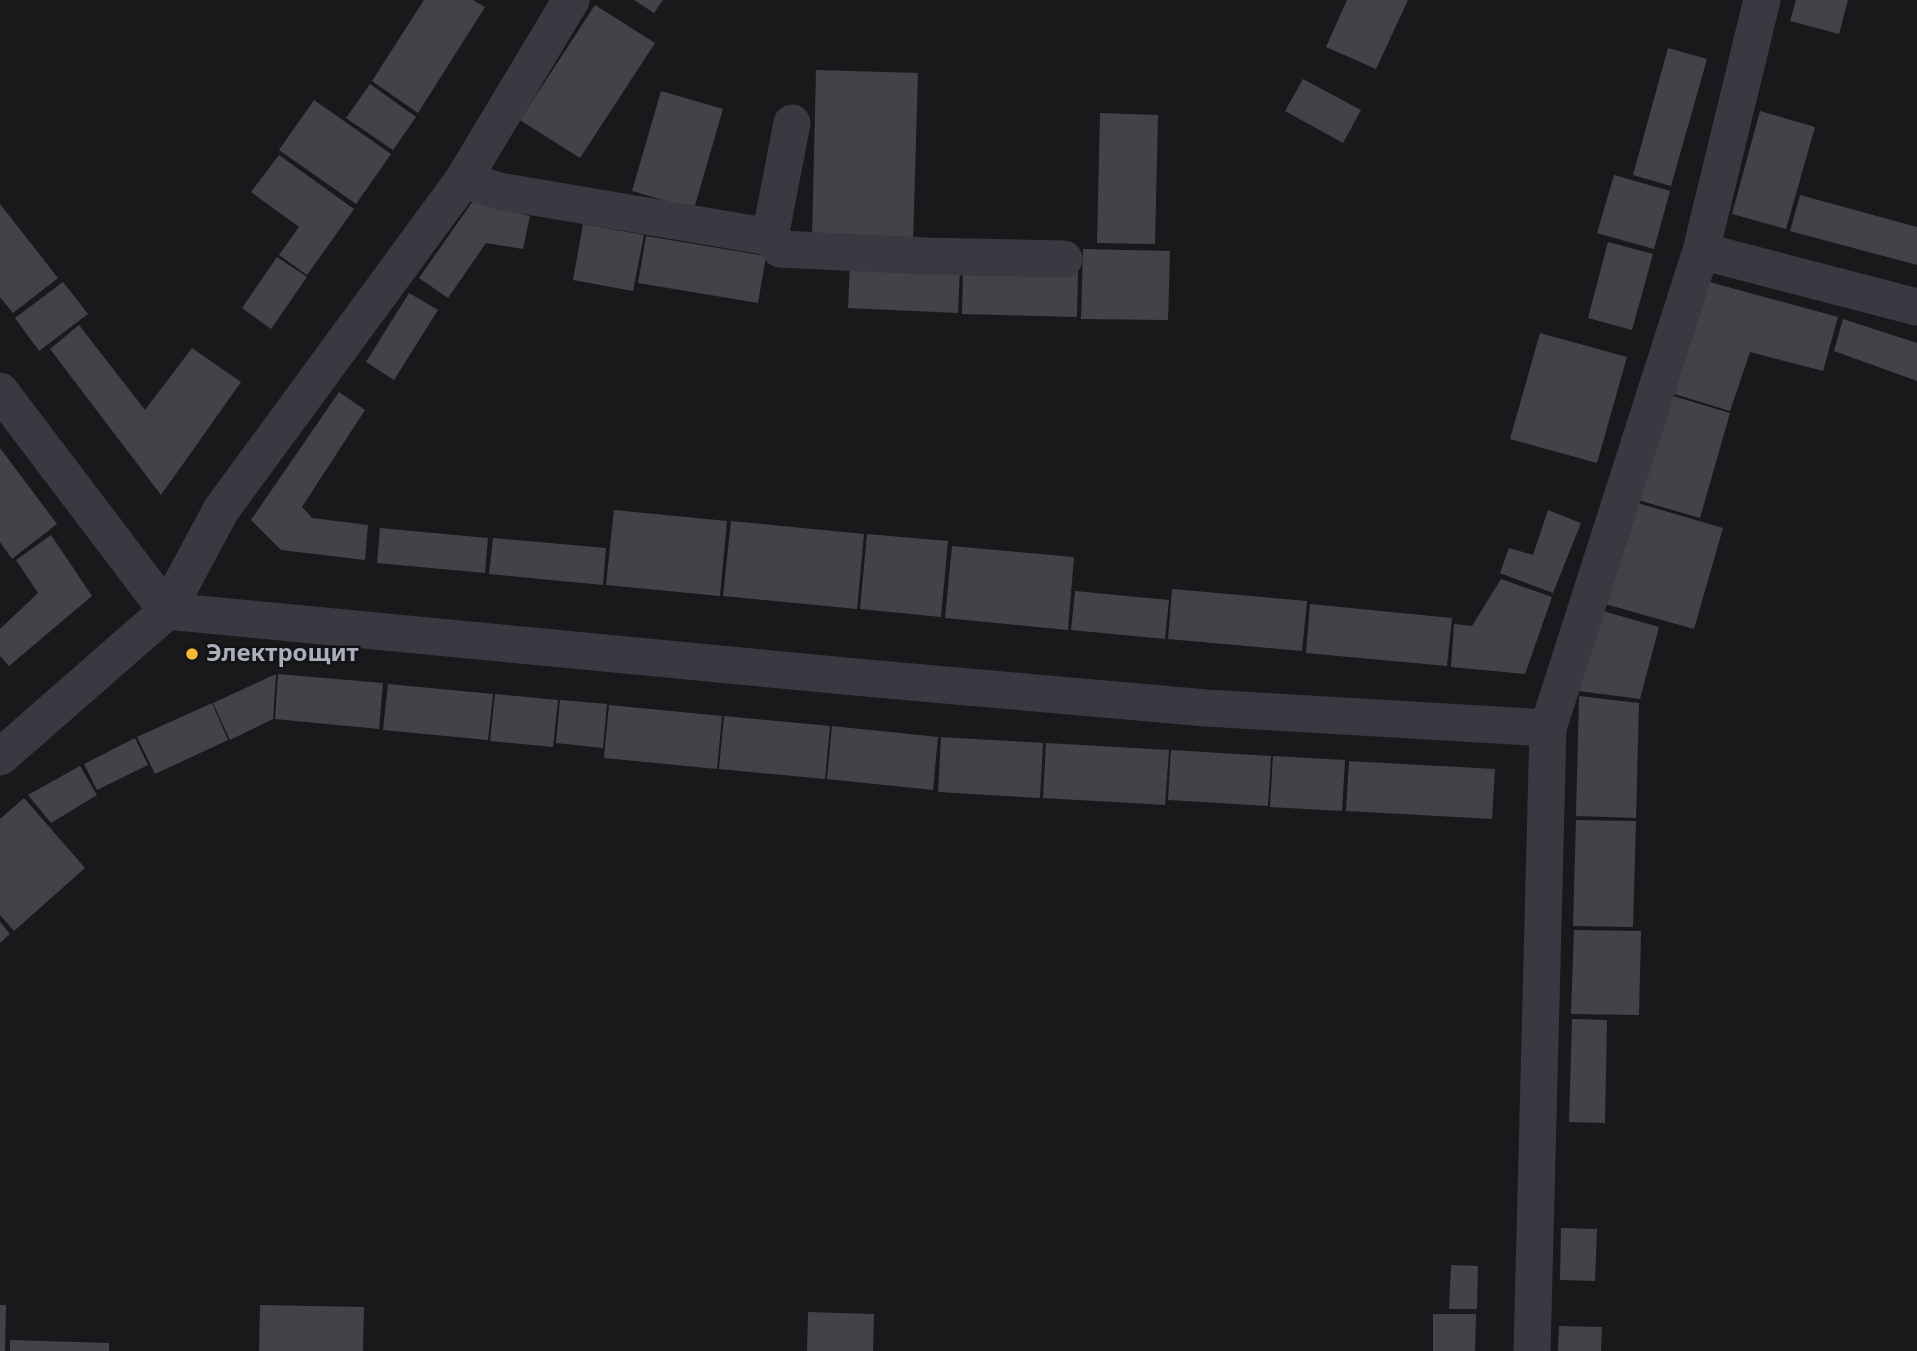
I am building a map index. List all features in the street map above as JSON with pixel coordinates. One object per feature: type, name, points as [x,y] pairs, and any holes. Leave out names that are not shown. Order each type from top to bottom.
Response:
[{"type":"street","points":[[0,757],[167,611],[221,510],[463,180],[571,0]]},
{"type":"street","points":[[1532,1351],[1548,728],[1701,251],[1762,0]]},
{"type":"street","points":[[770,237],[792,123]]},
{"type":"street","points":[[463,180],[499,191],[770,237],[780,249],[1064,259]]},
{"type":"street","points":[[1701,251],[1917,307]]},
{"type":"street","points":[[0,391],[167,611],[1179,705],[1548,728]]},
{"type":"building","points":[[424,0],[473,0],[485,7],[418,113],[372,81]]},
{"type":"building","points":[[634,0],[663,0],[654,13]]},
{"type":"building","points":[[1347,0],[1408,0],[1376,69],[1326,47]]},
{"type":"building","points":[[1796,0],[1848,0],[1839,34],[1790,21]]},
{"type":"building","points":[[595,5],[655,43],[580,158],[520,120]]},
{"type":"building","points":[[1668,48],[1707,59],[1671,186],[1633,175]]},
{"type":"building","points":[[816,70],[918,73],[913,241],[812,238]]},
{"type":"building","points":[[1303,79],[1361,110],[1343,143],[1285,111]]},
{"type":"building","points":[[370,84],[416,117],[393,150],[346,118]]},
{"type":"building","points":[[661,91],[723,109],[694,209],[632,191]]},
{"type":"building","points":[[314,100],[391,154],[356,204],[279,150]]},
{"type":"building","points":[[1760,111],[1815,127],[1786,229],[1732,214]]},
{"type":"building","points":[[1100,113],[1158,115],[1155,244],[1097,243]]},
{"type":"building","points":[[279,155],[354,209],[307,275],[279,255],[299,227],[251,192]]},
{"type":"building","points":[[1614,175],[1670,191],[1654,249],[1597,233]]},
{"type":"building","points":[[1800,195],[1917,227],[1917,265],[1790,231]]},
{"type":"building","points":[[473,201],[530,216],[523,249],[486,243],[448,298],[419,278]]},
{"type":"building","points":[[0,204],[58,278],[13,313],[0,297]]},
{"type":"building","points":[[583,224],[644,235],[633,291],[573,280]]},
{"type":"building","points":[[646,236],[766,256],[758,303],[638,283]]},
{"type":"building","points":[[1608,242],[1653,254],[1632,330],[1588,318]]},
{"type":"building","points":[[1083,249],[1170,251],[1168,320],[1081,319]]},
{"type":"building","points":[[277,257],[307,277],[271,329],[242,308]]},
{"type":"building","points":[[850,262],[960,268],[958,313],[848,308]]},
{"type":"building","points":[[963,268],[1078,271],[1077,317],[962,314]]},
{"type":"building","points":[[1702,280],[1838,317],[1823,371],[1750,352],[1730,411],[1668,392]]},
{"type":"building","points":[[63,282],[88,314],[39,351],[15,318]]},
{"type":"building","points":[[409,293],[438,310],[394,380],[366,362]]},
{"type":"building","points":[[1843,319],[1917,343],[1917,381],[1834,351]]},
{"type":"building","points":[[79,325],[145,410],[192,348],[241,382],[161,495],[50,349]]},
{"type":"building","points":[[1540,333],[1627,357],[1597,463],[1510,439]]},
{"type":"building","points":[[339,392],[365,410],[302,507],[312,518],[368,525],[365,560],[281,550],[251,520]]},
{"type":"building","points":[[1666,394],[1730,413],[1700,518],[1635,499]]},
{"type":"building","points":[[0,448],[57,524],[12,559],[0,542]]},
{"type":"building","points":[[1634,502],[1723,528],[1694,629],[1605,604]]},
{"type":"building","points":[[614,510],[727,521],[720,596],[606,585]]},
{"type":"building","points":[[1548,510],[1581,523],[1553,593],[1500,573],[1509,548],[1533,555]]},
{"type":"building","points":[[731,521],[864,534],[857,609],[723,596]]},
{"type":"building","points":[[380,528],[488,538],[485,573],[377,563]]},
{"type":"building","points":[[867,534],[948,541],[941,617],[860,609]]},
{"type":"building","points":[[51,535],[92,596],[9,666],[0,656],[0,629],[38,593],[16,560]]},
{"type":"building","points":[[493,538],[606,548],[603,585],[489,574]]},
{"type":"building","points":[[952,546],[1074,557],[1068,630],[945,618]]},
{"type":"building","points":[[1501,579],[1552,597],[1525,674],[1451,667],[1454,624],[1472,626]]},
{"type":"building","points":[[1172,589],[1307,601],[1302,651],[1168,639]]},
{"type":"building","points":[[1075,591],[1169,600],[1165,639],[1071,630]]},
{"type":"building","points":[[1310,604],[1452,618],[1447,666],[1306,653]]},
{"type":"building","points":[[1603,611],[1659,627],[1640,699],[1579,691]]},
{"type":"building","points":[[276,674],[273,719],[230,740],[213,703]]},
{"type":"building","points":[[278,674],[383,683],[379,729],[275,719]]},
{"type":"building","points":[[388,684],[493,694],[488,740],[383,730]]},
{"type":"building","points":[[495,694],[558,700],[553,747],[490,741]]},
{"type":"building","points":[[1579,696],[1639,703],[1636,818],[1576,816]]},
{"type":"building","points":[[560,700],[607,704],[603,748],[556,743]]},
{"type":"building","points":[[212,703],[228,740],[155,774],[137,737]]},
{"type":"building","points":[[609,705],[722,716],[717,769],[604,758]]},
{"type":"building","points":[[724,716],[830,726],[825,779],[719,769]]},
{"type":"building","points":[[832,726],[938,737],[933,790],[827,779]]},
{"type":"building","points":[[941,737],[1043,743],[1040,798],[938,792]]},
{"type":"building","points":[[135,738],[148,765],[97,790],[84,764]]},
{"type":"building","points":[[1046,743],[1169,750],[1165,805],[1043,798]]},
{"type":"building","points":[[1171,750],[1271,756],[1268,806],[1168,800]]},
{"type":"building","points":[[1273,756],[1345,760],[1342,811],[1270,807]]},
{"type":"building","points":[[1349,761],[1495,769],[1492,819],[1346,811]]},
{"type":"building","points":[[80,766],[97,795],[51,823],[28,795]]},
{"type":"building","points":[[24,798],[85,868],[14,931],[0,915],[0,819]]},
{"type":"building","points":[[1576,820],[1636,821],[1633,927],[1573,926]]},
{"type":"building","points":[[0,922],[10,934],[0,943]]},
{"type":"building","points":[[1574,930],[1641,931],[1639,1015],[1571,1014]]},
{"type":"building","points":[[1572,1019],[1607,1020],[1605,1123],[1569,1122]]},
{"type":"building","points":[[1561,1228],[1597,1229],[1595,1281],[1560,1280]]},
{"type":"building","points":[[1451,1265],[1478,1266],[1477,1309],[1449,1309]]},
{"type":"building","points":[[0,1305],[6,1305],[5,1351],[0,1351]]},
{"type":"building","points":[[260,1305],[364,1307],[363,1351],[259,1351]]},
{"type":"building","points":[[808,1312],[874,1314],[873,1351],[807,1351]]},
{"type":"building","points":[[1433,1314],[1476,1314],[1475,1351],[1433,1351]]},
{"type":"building","points":[[1559,1326],[1602,1327],[1601,1351],[1558,1351]]},
{"type":"building","points":[[10,1340],[109,1343],[109,1351],[10,1351]]},
{"type":"place","name":"Электрощит","points":[[192,654]]}]
